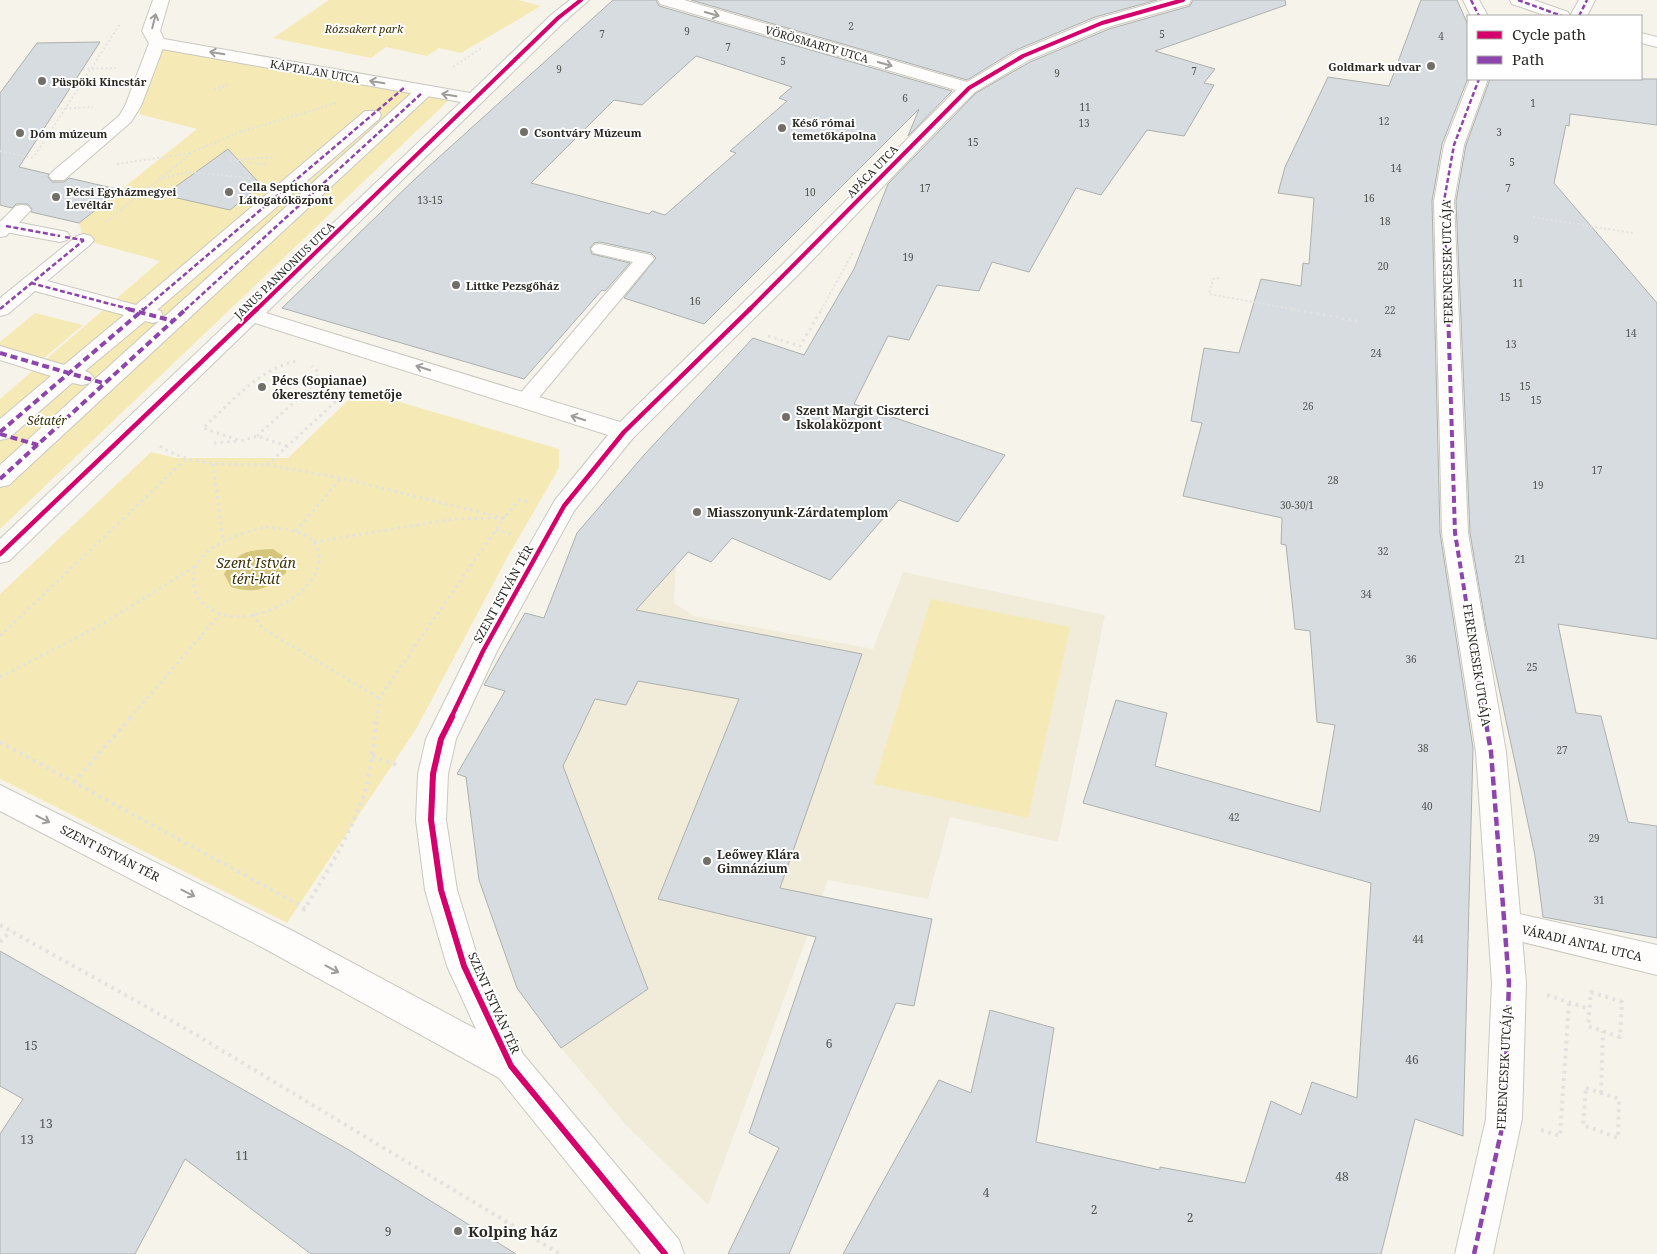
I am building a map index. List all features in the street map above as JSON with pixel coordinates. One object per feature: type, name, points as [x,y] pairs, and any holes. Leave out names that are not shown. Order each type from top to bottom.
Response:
[{"type":"street","points":[[157,42],[151,31],[160,0]]},
{"type":"street","name":"JANUS PANNONIUS UTCA","points":[[0,554],[251,315],[473,99],[558,18],[581,0]]},
{"type":"street","name":"VÖRÖSMARTY UTCA","points":[[666,0],[969,88]]},
{"type":"street","name":"APÁCA UTCA","points":[[624,432],[790,270],[969,88],[1023,56],[1102,23],[1146,5],[1183,0]]},
{"type":"street","points":[[1471,0],[1478,15]]},
{"type":"street","points":[[1518,0],[1559,15]]},
{"type":"street","points":[[1580,15],[1587,0]]},
{"type":"street","points":[[1642,38],[1657,42]]},
{"type":"street","name":"KÁPTALAN UTCA","points":[[157,42],[473,99]]},
{"type":"street","name":"FERENCESEK UTCÁJA","points":[[1474,1254],[1504,1119],[1509,983],[1506,925],[1491,752],[1455,533],[1444,201],[1454,145],[1479,80]]},
{"type":"street","points":[[0,433],[139,312],[417,90]]},
{"type":"street","points":[[0,479],[173,321],[417,90]]},
{"type":"street","points":[[3,229],[70,238]]},
{"type":"street","points":[[0,309],[31,284],[70,238]]},
{"type":"street","points":[[31,284],[173,321]]},
{"type":"street","points":[[251,315],[624,432]]},
{"type":"street","points":[[0,353],[103,383]]},
{"type":"street","name":"SZENT ISTVÁN TÉR","points":[[624,432],[564,506],[483,651],[441,739],[433,774],[431,820],[441,890],[464,966],[511,1066],[665,1254]]},
{"type":"street","points":[[0,433],[38,445]]},
{"type":"street","name":"SZENT ISTVÁN TÉR","points":[[0,797],[281,941],[511,1066]]},
{"type":"street","name":"VÁRADI ANTAL UTCA","points":[[1506,925],[1657,960]]},
{"type":"lane","points":[[58,176],[125,119],[133,106],[157,42]]},
{"type":"lane","points":[[3,229],[22,210]]},
{"type":"lane","points":[[526,401],[645,259],[600,249]]},
{"type":"path","points":[[33,158],[124,16]]},
{"type":"path","points":[[417,90],[489,43]]},
{"type":"path","points":[[83,69],[92,68]]},
{"type":"path","points":[[124,165],[193,152],[237,133],[339,103]]},
{"type":"path","points":[[56,108],[100,107]]},
{"type":"path","points":[[0,151],[40,159]]},
{"type":"path","points":[[70,238],[158,179],[193,152]]},
{"type":"path","points":[[158,179],[189,172],[236,175]]},
{"type":"path","points":[[1533,217],[1632,233]]},
{"type":"path","points":[[764,334],[800,346],[846,268],[853,251]]},
{"type":"path","points":[[1219,278],[1212,279],[1209,294],[1358,321]]},
{"type":"path","points":[[267,466],[386,356]]},
{"type":"path","points":[[214,444],[241,441],[257,436],[316,382],[318,372],[314,367],[298,361],[287,362],[270,369],[203,428],[241,441]]},
{"type":"path","points":[[257,436],[288,446]]},
{"type":"path","points":[[158,444],[165,450],[187,458],[213,464],[267,466],[341,478],[504,518]]},
{"type":"path","points":[[0,636],[187,458]]},
{"type":"path","points":[[213,464],[223,540]]},
{"type":"path","points":[[296,532],[341,478]]},
{"type":"path","points":[[0,742],[305,908],[337,857],[361,802],[372,756],[379,698],[504,518],[519,500],[551,502],[564,506]]},
{"type":"path","points":[[314,542],[453,519],[504,518]]},
{"type":"path","points":[[266,527],[286,528],[296,532],[308,536],[320,551],[319,572],[302,593],[288,603],[270,611],[253,614],[220,614],[209,609],[194,593],[193,577],[198,565],[210,550],[223,540],[238,533],[266,527]]},
{"type":"path","points":[[0,677],[50,655],[119,616],[198,565]]},
{"type":"path","points":[[74,782],[220,614]]},
{"type":"path","points":[[253,614],[262,628],[379,698]]},
{"type":"path","points":[[372,756],[398,765]]},
{"type":"path","points":[[0,925],[188,1030],[560,1254]]},
{"type":"path","points":[[0,942],[11,931]]},
{"type":"path","points":[[1591,992],[1622,1002],[1620,1037],[1603,1031],[1588,1026],[1591,992]]},
{"type":"path","points":[[1504,1119],[1560,1136],[1570,1003],[1589,1009]]},
{"type":"path","points":[[1601,1093],[1603,1031]]},
{"type":"path","points":[[1586,1088],[1601,1093],[1619,1099],[1618,1138],[1583,1126],[1586,1088]]},
{"type":"shaded area","name":"Leőwey Klára Gimnázium","points":[[577,533],[676,565],[674,603],[694,616],[873,649],[903,572],[1105,615],[1058,842],[950,817],[928,899],[828,880],[708,1205],[626,1125],[561,1048],[479,880],[466,778],[457,774],[505,691],[484,685],[525,613],[544,618]]},
{"type":"green space","name":"Rózsakert park","points":[[329,0],[518,0],[541,6],[461,53],[439,48],[427,56],[386,47],[371,58],[273,38]]},
{"type":"green space","name":"Sétatér","points":[[161,46],[450,99],[0,529],[0,399],[160,261],[84,240],[79,223],[197,129],[139,114]]},
{"type":"green space","points":[[35,313],[83,325],[43,359],[0,348],[0,342]]},
{"type":"green space","points":[[359,390],[559,449],[559,468],[507,558],[416,729],[287,923],[0,779],[0,594],[151,452],[176,458],[288,458]]},
{"type":"green space","points":[[931,599],[1070,627],[1028,818],[874,784]]},
{"type":"water","name":"Szent István téri-kút","points":[[273,549],[286,558],[286,573],[260,589],[247,590],[231,587],[224,574],[239,556],[250,551]]},
{"type":"building","points":[[613,0],[656,0],[659,6],[952,91],[908,136],[919,109],[704,324],[624,298],[656,258],[651,253],[600,242],[594,243],[590,248],[592,254],[630,263],[605,291],[602,290],[524,379],[282,308],[416,178]],"holes":[[[696,56],[792,87],[779,98],[787,101],[730,151],[736,153],[665,215],[652,211],[649,214],[531,183],[614,100],[642,105]]]},
{"type":"building","points":[[691,0],[1157,0],[1095,17],[1016,50],[967,80]]},
{"type":"building","points":[[1193,0],[1285,0],[1286,5],[1155,51],[1215,69],[1204,83],[1214,85],[1184,136],[1147,130],[1101,195],[1076,188],[1029,272],[992,262],[979,291],[937,285],[909,340],[888,336],[854,404],[1005,455],[958,522],[899,500],[830,580],[732,538],[711,562],[688,552],[636,610],[862,654],[780,888],[932,919],[914,1006],[896,1003],[789,1254],[728,1254],[779,1148],[749,1133],[816,937],[658,899],[739,699],[638,681],[626,705],[595,699],[563,766],[648,989],[561,1048],[517,988],[479,880],[466,777],[457,774],[505,691],[484,685],[525,613],[544,618],[577,533],[644,455],[753,338],[804,355],[854,269],[888,184],[976,93],[1030,62],[1109,29],[1190,6]]},
{"type":"building","points":[[1421,0],[1457,0],[1467,23],[1467,80],[1442,144],[1432,201],[1440,533],[1473,748],[1463,1136],[1415,1119],[1381,1254],[843,1254],[939,1080],[971,1093],[990,1010],[1054,1028],[1036,1142],[1160,1170],[1160,1167],[1245,1183],[1271,1101],[1301,1115],[1312,1082],[1357,1098],[1371,883],[1083,803],[1116,700],[1167,713],[1155,766],[1320,812],[1335,725],[1317,722],[1310,631],[1295,629],[1286,545],[1281,544],[1282,518],[1183,496],[1202,423],[1191,421],[1204,348],[1239,353],[1261,279],[1301,286],[1303,263],[1309,264],[1314,198],[1278,193],[1285,167],[1328,77],[1389,86]]},
{"type":"building","points":[[100,42],[19,167],[49,174],[48,177],[52,182],[64,182],[69,178],[121,190],[79,223],[31,212],[32,209],[28,204],[16,204],[12,208],[0,205],[0,93],[37,43]]},
{"type":"building","points":[[1657,79],[1657,125],[1570,114],[1569,126],[1566,125],[1554,183],[1657,303],[1657,639],[1558,624],[1576,713],[1601,716],[1628,822],[1657,826],[1657,938],[1543,917],[1535,856],[1486,627],[1470,533],[1456,201],[1466,145],[1490,80]]},
{"type":"building","points":[[228,149],[261,185],[230,210],[164,195]]},
{"type":"building","points":[[0,951],[349,1150],[516,1254],[311,1254],[185,1159],[135,1254],[0,1254],[0,1134],[23,1099],[0,1086]]},
{"type":"marked path","points":[[1471,0],[1478,15]]},
{"type":"marked path","points":[[1518,0],[1559,15]]},
{"type":"marked path","points":[[1580,15],[1587,0]]},
{"type":"marked path","points":[[1474,1254],[1504,1119],[1509,983],[1505,912],[1491,752],[1455,533],[1444,201],[1454,145],[1479,80]]},
{"type":"marked path","points":[[0,432],[405,87]]},
{"type":"marked path","points":[[0,479],[422,93]]},
{"type":"marked path","points":[[6,226],[60,236]]},
{"type":"marked path","points":[[65,237],[84,240]]},
{"type":"marked path","points":[[0,309],[84,240]]},
{"type":"marked path","points":[[31,283],[173,321]]},
{"type":"marked path","points":[[0,353],[103,383]]},
{"type":"marked path","points":[[0,434],[38,445]]},
{"type":"cycle path","points":[[0,554],[370,201],[558,18],[581,0]]},
{"type":"cycle path","points":[[665,1254],[511,1066],[464,966],[441,890],[431,820],[433,774],[441,739],[483,651],[564,506],[624,432],[790,270],[939,117],[969,88],[1023,56],[1102,23],[1183,0]]},
{"type":"place","name":"Goldmark udvar","points":[[1431,66]]},
{"type":"place","name":"Püspöki Kincstár","points":[[42,81]]},
{"type":"place","name":"Késő római temetőkápolna","points":[[782,128]]},
{"type":"place","name":"Csontváry Múzeum","points":[[524,132]]},
{"type":"place","name":"Dóm múzeum","points":[[20,133]]},
{"type":"place","name":"Cella Septichora Látogatóközpont","points":[[229,192]]},
{"type":"place","name":"Pécsi Egyházmegyei Levéltár","points":[[56,197]]},
{"type":"place","name":"Littke Pezsgőház","points":[[456,285]]},
{"type":"place","name":"Pécs (Sopianae) ókeresztény temetője","points":[[262,387]]},
{"type":"place","name":"Szent Margit Ciszterci Iskolaközpont","points":[[786,417]]},
{"type":"place","name":"Miasszonyunk-Zárdatemplom","points":[[697,512]]},
{"type":"place","name":"Leőwey Klára Gimnázium","points":[[707,861]]},
{"type":"place","name":"Kolping ház","points":[[458,1231]]}]
